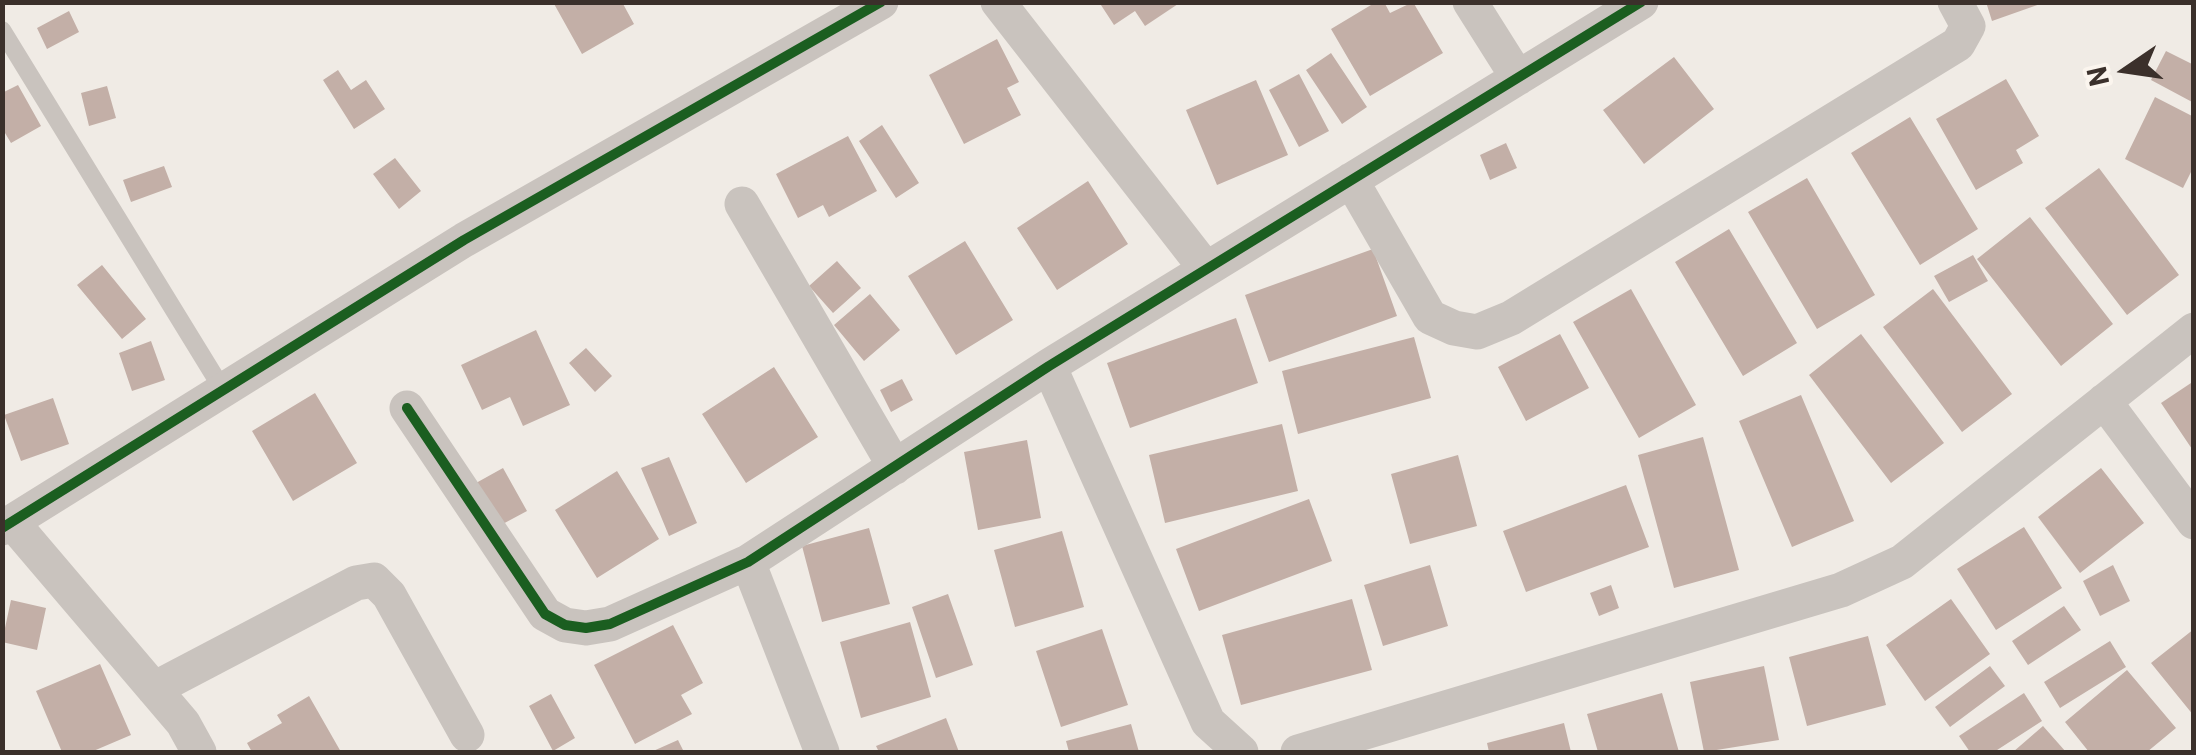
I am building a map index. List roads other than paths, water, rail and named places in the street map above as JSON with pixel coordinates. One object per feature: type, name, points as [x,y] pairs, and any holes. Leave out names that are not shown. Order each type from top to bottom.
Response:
[{"type":"street","points":[[199,752],[183,723],[7,525],[464,240],[881,2]]},
{"type":"street","points":[[998,2],[1206,270]]},
{"type":"street","points":[[1470,2],[1518,78]]},
{"type":"street","points":[[407,408],[545,614],[565,625],[586,628],[610,624],[748,562],[1049,366],[1641,2]]},
{"type":"street","points":[[1350,180],[1430,317],[1454,328],[1477,332],[1511,318],[1958,44],[1968,26],[1955,2]]},
{"type":"street","points":[[742,204],[895,466]]},
{"type":"street","points":[[1298,752],[1841,590],[1902,562],[2194,330]]},
{"type":"street","points":[[1049,366],[1208,722],[1242,752]]},
{"type":"street","points":[[2104,401],[2194,522]]},
{"type":"street","points":[[748,562],[822,752]]},
{"type":"street","points":[[154,689],[356,583],[374,580],[389,594],[467,735]]},
{"type":"lane","points":[[2,30],[223,390]]}]
